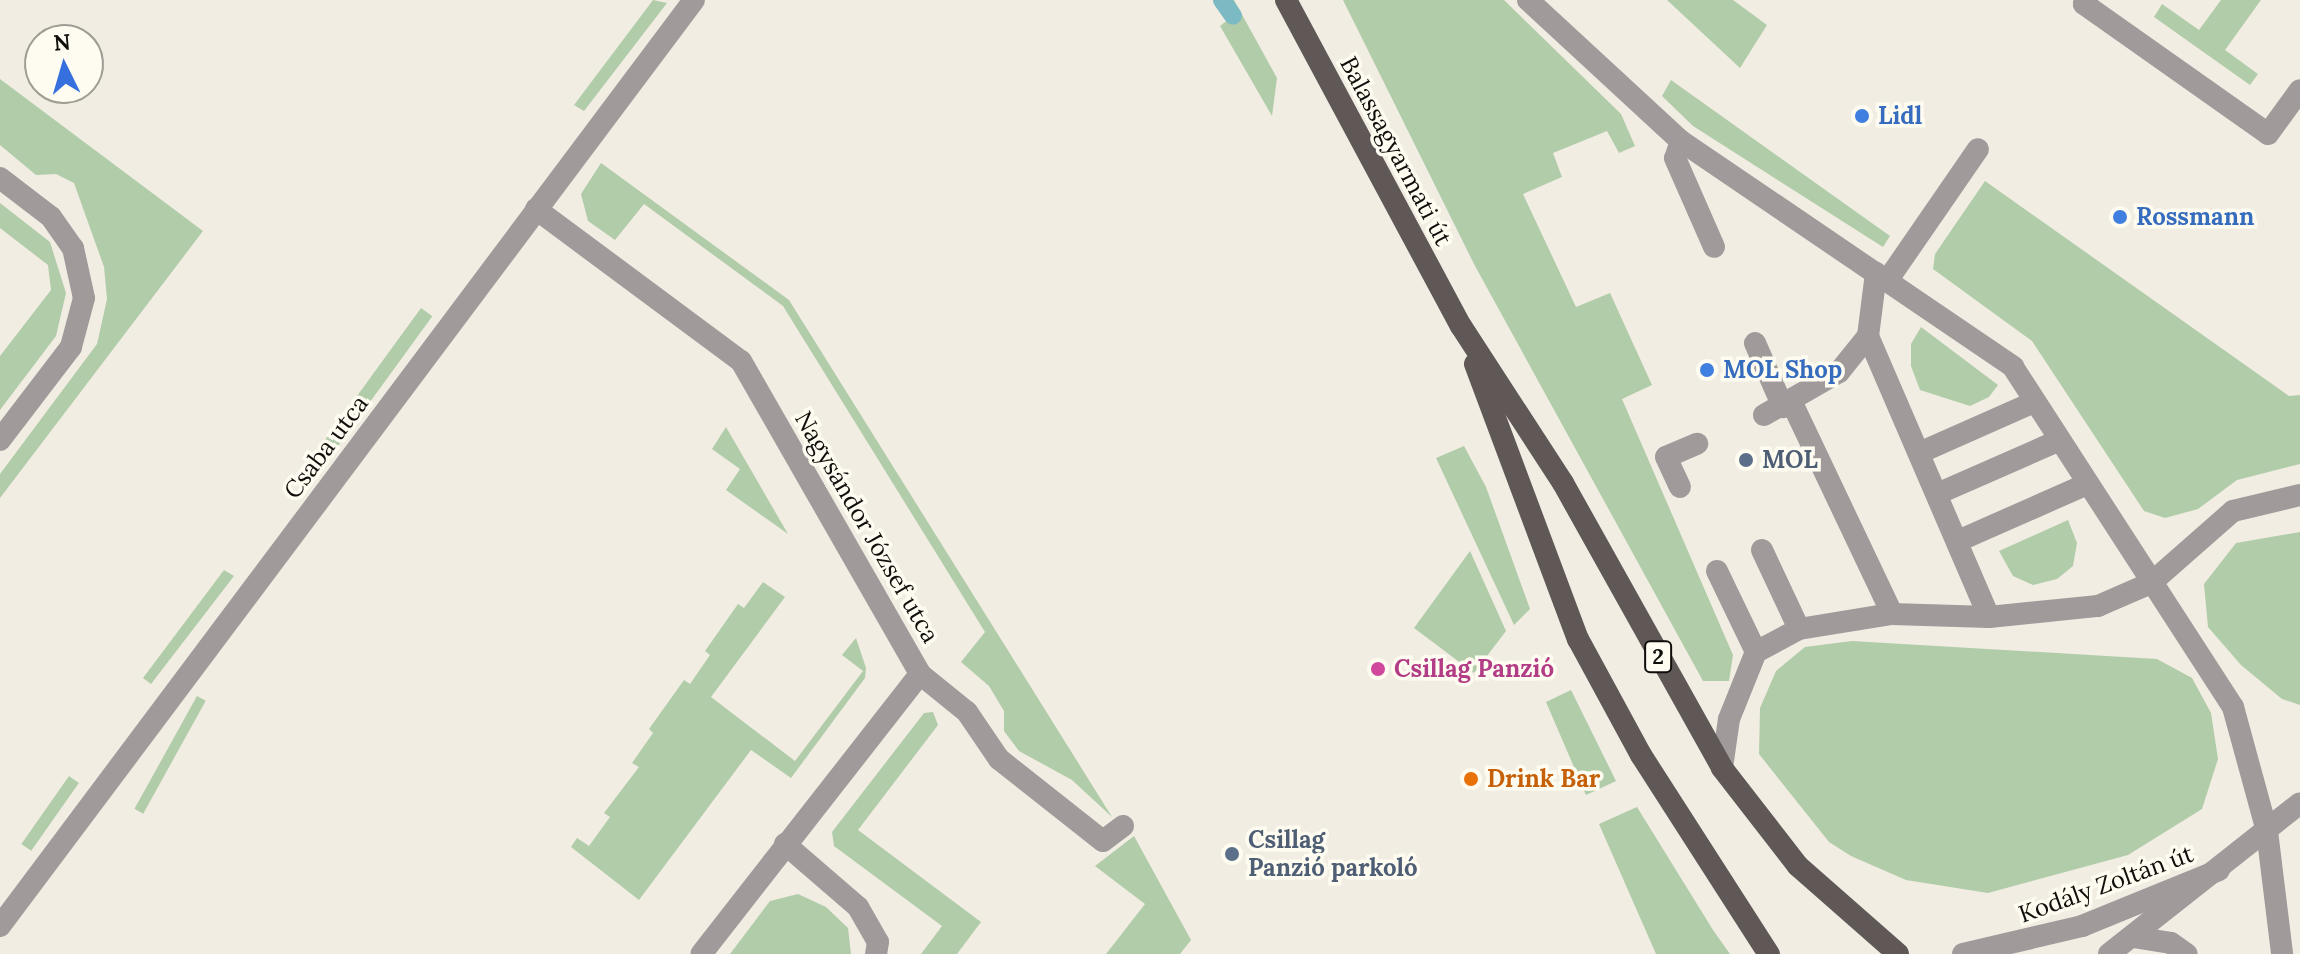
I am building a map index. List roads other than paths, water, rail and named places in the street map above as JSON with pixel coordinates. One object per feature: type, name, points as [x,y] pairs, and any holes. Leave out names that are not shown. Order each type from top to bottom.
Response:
[{"type":"main road","name":"Balassagyarmati út","points":[[1286,0],[1461,326]]},
{"type":"main road","name":"2","points":[[1461,326],[1563,483],[1722,768],[1798,866],[1898,954]]},
{"type":"main road","name":"2","points":[[1461,326],[1578,639],[1641,755],[1769,954]]},
{"type":"street","name":"Csaba utca","points":[[0,926],[694,0]]},
{"type":"street","points":[[1528,0],[1678,150],[1881,277],[2013,367],[2085,485],[2233,707],[2267,831],[2282,954]]},
{"type":"street","points":[[2087,0],[2084,4],[2268,134],[2300,90]]},
{"type":"street","points":[[1780,408],[1839,372],[1868,336],[1881,277],[1978,149]]},
{"type":"street","points":[[1678,150],[1714,247]]},
{"type":"street","points":[[0,178],[51,217],[73,248],[84,298],[71,347],[0,440]]},
{"type":"street","name":"Nagysándor József utca","points":[[536,209],[741,361],[920,674],[701,954]]},
{"type":"street","points":[[1868,336],[1989,617]]},
{"type":"street","points":[[1755,343],[1780,408],[1892,614]]},
{"type":"street","points":[[1919,453],[2034,402]]},
{"type":"street","points":[[1937,494],[2058,441]]},
{"type":"street","points":[[1680,487],[1666,457],[1697,444]]},
{"type":"street","points":[[1958,541],[2085,485]]},
{"type":"street","points":[[1722,768],[1729,719],[1756,652],[1799,629],[1892,614],[1989,617],[2098,606],[2151,583],[2233,511],[2300,495]]},
{"type":"street","points":[[1762,550],[1799,629]]},
{"type":"street","points":[[1717,571],[1756,652]]},
{"type":"street","points":[[920,674],[967,712],[999,759],[1103,841],[1123,826]]},
{"type":"street","name":"Kodály Zoltán út","points":[[2109,954],[2300,803]]},
{"type":"street","points":[[785,844],[858,907],[878,942],[876,954]]},
{"type":"street","name":"Kodály Zoltán út","points":[[1963,954],[2082,926],[2219,870]]},
{"type":"street","points":[[2133,937],[2171,943],[2187,954]]},
{"type":"waterway","points":[[1222,0],[1233,16]]},
{"type":"place","name":"Lidl","points":[[1862,116]]},
{"type":"place","name":"Rossmann","points":[[2120,217]]},
{"type":"place","name":"MOL Shop","points":[[1707,370]]},
{"type":"place","name":"MOL","points":[[1746,460]]},
{"type":"place","name":"Csillag Panzió","points":[[1378,669]]},
{"type":"place","name":"Drink Bar","points":[[1471,779]]},
{"type":"place","name":"Csillag Panzió parkoló","points":[[1232,854]]}]
